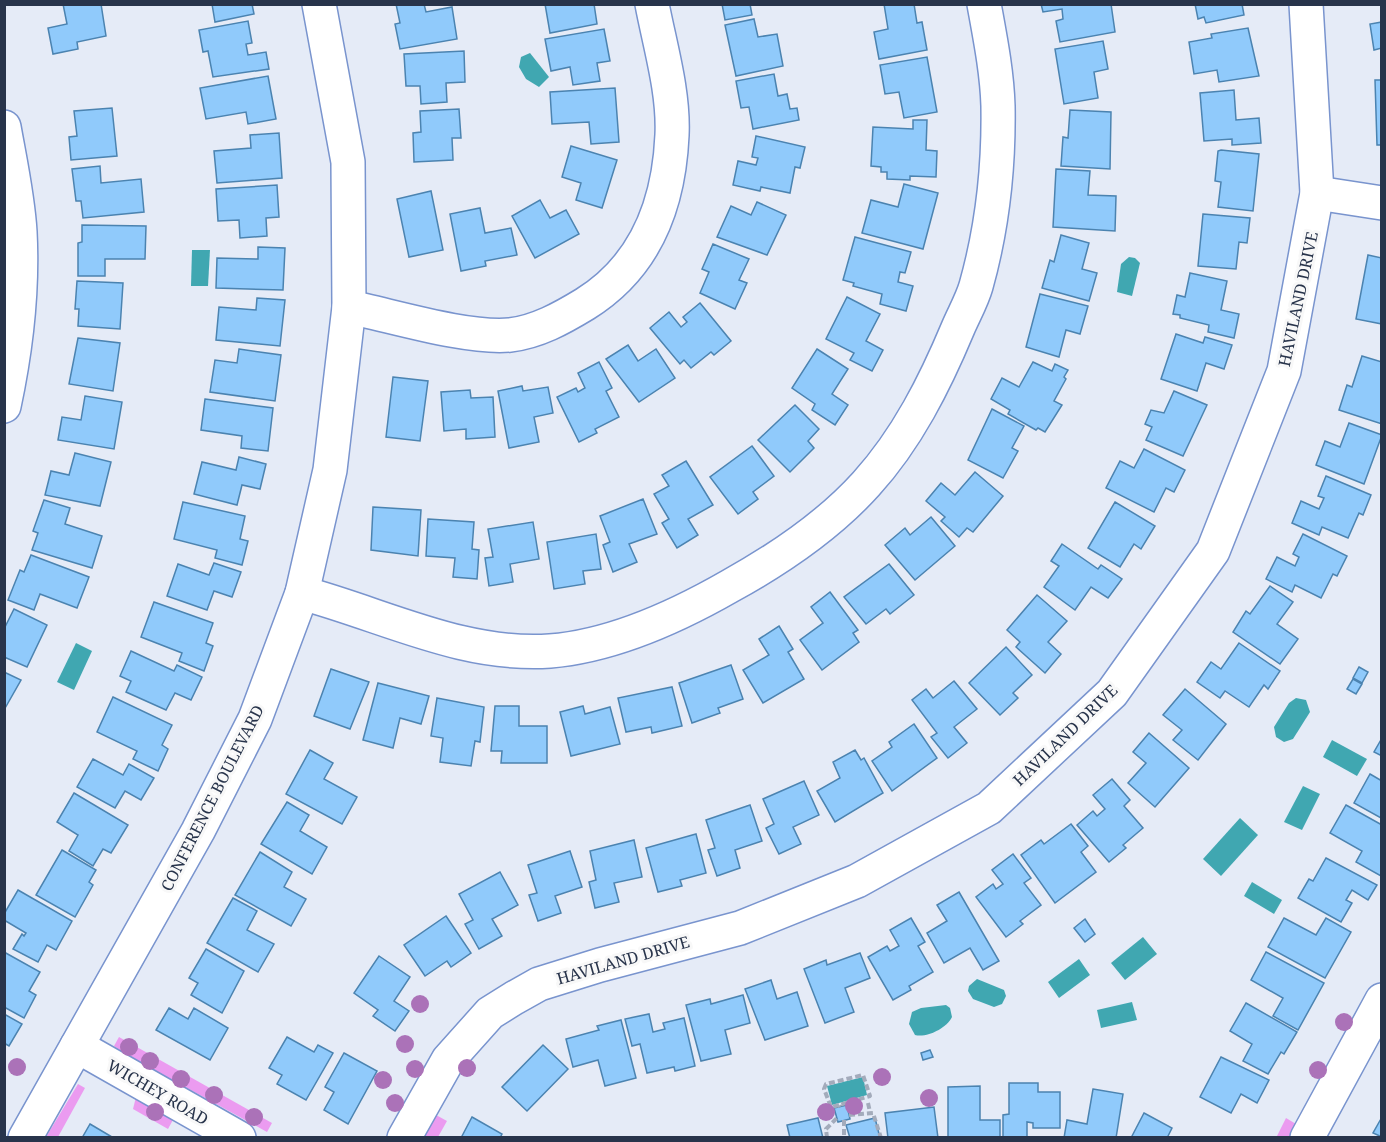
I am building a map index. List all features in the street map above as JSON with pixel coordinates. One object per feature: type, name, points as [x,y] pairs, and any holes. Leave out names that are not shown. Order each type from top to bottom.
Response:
[{"type":"street","name":"CONFERENCE BOULEVARD","points":[[25,1137],[198,831],[255,719],[302,593],[330,470],[349,307],[348,162],[319,4]]},
{"type":"street","points":[[349,307],[437,327],[509,335],[530,331],[572,312],[604,292],[625,272],[647,242],[665,191],[672,134],[669,101],[652,4]]},
{"type":"street","points":[[302,593],[445,639],[486,648],[550,651],[645,628],[711,597],[758,571],[817,529],[866,484],[904,434],[940,370],[975,289],[993,203],[998,105],[984,4]]},
{"type":"street","name":"HAVILAND DRIVE","points":[[404,1137],[456,1051],[490,1013],[539,984],[600,965],[740,928],[857,881],[989,808],[1112,693],[1213,551],[1284,371],[1317,193],[1306,4]]},
{"type":"street","points":[[4,127],[20,231],[16,320],[11,372],[4,406]]},
{"type":"street","points":[[1317,193],[1382,203]]},
{"type":"street","points":[[1307,1137],[1382,1000]]},
{"type":"street","name":"WICHEY ROAD","points":[[77,1046],[240,1137]]},
{"type":"path","points":[[863,1075],[870,1096],[840,1106],[831,1107],[824,1089],[826,1084],[863,1075]]},
{"type":"path","points":[[869,1105],[870,1112],[876,1116],[881,1137]]},
{"type":"path","points":[[849,1115],[863,1115],[870,1112]]},
{"type":"path","points":[[863,1115],[871,1119]]},
{"type":"path","points":[[827,1137],[826,1129],[837,1118]]},
{"type":"path","points":[[844,1120],[844,1137]]},
{"type":"shaded area","points":[[119,1037],[272,1123],[267,1132],[122,1052],[114,1046]]},
{"type":"shaded area","points":[[78,1084],[85,1088],[58,1137],[46,1137]]},
{"type":"shaded area","points":[[136,1097],[174,1118],[168,1129],[133,1109]]},
{"type":"shaded area","points":[[436,1115],[447,1121],[438,1137],[423,1137]]},
{"type":"shaded area","points":[[1286,1118],[1296,1124],[1289,1137],[1276,1138]]},
{"type":"water","points":[[530,53],[549,77],[539,87],[526,79],[519,67],[521,57]]},
{"type":"water","points":[[192,250],[210,250],[208,286],[191,286]]},
{"type":"water","points":[[1129,257],[1135,258],[1140,263],[1132,296],[1117,292],[1121,264]]},
{"type":"water","points":[[76,643],[92,651],[74,690],[57,682]]},
{"type":"water","points":[[1296,698],[1306,700],[1310,712],[1293,739],[1284,742],[1276,737],[1274,727],[1289,703]]},
{"type":"water","points":[[1332,740],[1367,759],[1357,776],[1323,757]]},
{"type":"water","points":[[1303,786],[1320,794],[1302,830],[1284,822]]},
{"type":"water","points":[[1240,818],[1258,835],[1221,876],[1203,859]]},
{"type":"water","points":[[1252,882],[1282,900],[1274,914],[1244,896]]},
{"type":"water","points":[[1143,937],[1157,954],[1125,980],[1111,963]]},
{"type":"water","points":[[1079,959],[1090,975],[1059,998],[1048,982]]},
{"type":"water","points":[[977,979],[1004,990],[1006,996],[1002,1004],[994,1007],[973,999],[968,991],[969,986]]},
{"type":"water","points":[[1132,1002],[1137,1020],[1101,1028],[1097,1010]]},
{"type":"water","points":[[946,1005],[950,1008],[952,1017],[946,1025],[931,1034],[915,1035],[909,1024],[912,1012],[921,1008]]},
{"type":"water","points":[[863,1077],[867,1095],[832,1105],[827,1086]]},
{"type":"building","points":[[63,4],[101,4],[106,36],[77,42],[78,49],[53,54],[48,28],[67,24]]},
{"type":"building","points":[[212,4],[252,4],[254,14],[215,22]]},
{"type":"building","points":[[396,4],[424,4],[426,12],[452,7],[457,39],[400,49],[395,24],[400,23]]},
{"type":"building","points":[[545,4],[594,4],[597,24],[550,33]]},
{"type":"building","points":[[722,4],[750,4],[752,15],[725,20]]},
{"type":"building","points":[[884,4],[914,4],[917,23],[922,22],[927,50],[879,59],[874,32],[888,29]]},
{"type":"building","points":[[1041,4],[1111,4],[1115,32],[1060,42],[1056,21],[1063,19],[1062,9],[1043,12]]},
{"type":"building","points":[[1195,4],[1242,4],[1244,15],[1206,23],[1204,17],[1198,19]]},
{"type":"building","points":[[754,19],[758,37],[777,34],[783,66],[736,76],[725,25]]},
{"type":"building","points":[[248,21],[252,43],[246,44],[248,55],[266,52],[269,69],[213,77],[208,51],[203,52],[199,30]]},
{"type":"building","points":[[1382,22],[1382,48],[1374,50],[1370,24]]},
{"type":"building","points":[[1248,28],[1259,76],[1219,82],[1217,70],[1194,74],[1189,42],[1212,38],[1211,34]]},
{"type":"building","points":[[604,29],[610,61],[597,63],[600,81],[573,85],[570,67],[551,71],[545,39]]},
{"type":"building","points":[[1103,41],[1108,69],[1094,72],[1098,98],[1064,104],[1055,49]]},
{"type":"building","points":[[464,51],[465,82],[446,83],[447,102],[421,104],[420,86],[406,86],[404,54]]},
{"type":"building","points":[[927,57],[937,112],[904,118],[899,92],[885,94],[880,65]]},
{"type":"building","points":[[774,74],[778,96],[787,94],[790,109],[797,108],[799,120],[753,129],[749,107],[741,108],[736,81]]},
{"type":"building","points":[[268,76],[276,119],[248,124],[246,112],[206,119],[200,88]]},
{"type":"building","points":[[1375,80],[1382,80],[1382,145],[1377,145]]},
{"type":"building","points":[[615,88],[619,142],[591,144],[589,122],[552,124],[550,92]]},
{"type":"building","points":[[1234,90],[1236,120],[1259,118],[1261,143],[1232,145],[1232,139],[1204,141],[1200,93]]},
{"type":"building","points":[[112,108],[117,156],[71,160],[69,137],[77,136],[74,111]]},
{"type":"building","points":[[459,109],[461,138],[452,138],[453,160],[414,162],[413,133],[421,132],[420,111]]},
{"type":"building","points":[[1070,110],[1111,112],[1110,169],[1061,166],[1063,137],[1068,138]]},
{"type":"building","points":[[913,120],[927,120],[926,150],[937,151],[936,177],[910,176],[910,180],[887,179],[887,172],[881,172],[881,167],[871,166],[873,127],[913,129]]},
{"type":"building","points":[[279,133],[282,178],[217,183],[214,151],[251,148],[250,135]]},
{"type":"building","points":[[756,136],[805,147],[800,168],[795,167],[790,193],[761,187],[760,191],[733,185],[738,161],[756,165],[758,158],[752,157]]},
{"type":"building","points":[[571,146],[617,160],[602,208],[576,200],[581,183],[562,177]]},
{"type":"building","points":[[1218,151],[1259,154],[1253,211],[1218,207],[1221,182],[1215,181]]},
{"type":"building","points":[[100,166],[101,183],[141,179],[144,212],[83,218],[81,201],[76,201],[72,169]]},
{"type":"building","points":[[1056,169],[1090,171],[1088,195],[1116,196],[1115,231],[1053,227]]},
{"type":"building","points":[[904,184],[938,193],[923,249],[862,233],[871,200],[898,207]]},
{"type":"building","points":[[277,185],[279,217],[266,218],[267,236],[240,238],[239,220],[218,221],[216,189]]},
{"type":"building","points":[[431,191],[443,250],[409,257],[397,199]]},
{"type":"building","points":[[540,200],[550,218],[566,210],[579,234],[535,258],[512,216]]},
{"type":"building","points":[[757,202],[786,215],[767,255],[717,237],[731,206],[751,215]]},
{"type":"building","points":[[480,208],[485,233],[511,228],[517,255],[485,261],[486,266],[461,271],[450,214]]},
{"type":"building","points":[[1203,214],[1250,218],[1247,243],[1239,242],[1236,269],[1198,266]]},
{"type":"building","points":[[82,225],[146,226],[145,259],[105,259],[105,276],[78,276],[78,243],[82,242]]},
{"type":"building","points":[[1061,235],[1089,243],[1082,269],[1097,273],[1089,301],[1042,288],[1050,260],[1054,262]]},
{"type":"building","points":[[855,237],[911,252],[905,273],[900,272],[898,282],[913,286],[906,311],[880,304],[882,294],[853,286],[854,283],[843,280]]},
{"type":"building","points":[[713,244],[749,259],[739,280],[747,283],[735,309],[700,293],[709,272],[702,269]]},
{"type":"building","points":[[258,247],[285,248],[283,290],[216,288],[217,258],[258,259]]},
{"type":"building","points":[[1368,255],[1382,258],[1382,324],[1356,319]]},
{"type":"building","points":[[1190,273],[1227,281],[1221,310],[1239,314],[1234,338],[1208,332],[1209,325],[1173,314],[1177,295],[1185,297]]},
{"type":"building","points":[[77,281],[123,283],[120,329],[78,326],[79,309],[75,309]]},
{"type":"building","points":[[1040,294],[1088,306],[1080,334],[1066,330],[1059,357],[1026,347]]},
{"type":"building","points":[[847,297],[880,314],[866,341],[883,350],[872,371],[850,360],[854,353],[826,339]]},
{"type":"building","points":[[257,298],[285,300],[280,346],[216,340],[219,307],[256,310]]},
{"type":"building","points":[[700,303],[731,341],[714,355],[711,352],[691,368],[684,360],[680,364],[650,328],[669,312],[681,327],[687,322],[683,317]]},
{"type":"building","points":[[1176,334],[1203,343],[1205,337],[1232,345],[1224,369],[1206,363],[1197,391],[1161,379]]},
{"type":"building","points":[[78,338],[120,343],[113,391],[69,384]]},
{"type":"building","points":[[628,345],[638,361],[656,349],[675,378],[639,402],[606,359]]},
{"type":"building","points":[[239,349],[281,355],[275,401],[210,392],[215,360],[237,363]]},
{"type":"building","points":[[817,349],[848,369],[832,394],[848,405],[835,425],[812,410],[815,404],[792,388]]},
{"type":"building","points":[[1362,356],[1382,362],[1382,424],[1339,410],[1347,385],[1352,387]]},
{"type":"building","points":[[599,362],[612,388],[606,391],[619,417],[595,429],[597,433],[579,442],[557,397],[576,388],[578,392],[585,388],[578,373]]},
{"type":"building","points":[[1033,362],[1052,371],[1055,364],[1068,370],[1064,377],[1066,379],[1054,401],[1062,405],[1045,432],[1038,428],[1036,430],[1008,414],[1010,410],[991,399],[1002,378],[1019,387]]},
{"type":"building","points":[[393,377],[428,381],[420,441],[386,437]]},
{"type":"building","points":[[522,386],[523,391],[548,387],[553,413],[534,417],[539,442],[509,448],[498,391]]},
{"type":"building","points":[[470,390],[471,398],[493,397],[495,437],[466,439],[466,429],[444,431],[441,392]]},
{"type":"building","points":[[1174,391],[1207,405],[1183,456],[1146,440],[1152,427],[1145,424],[1151,410],[1164,413]]},
{"type":"building","points":[[85,396],[122,402],[114,449],[58,440],[62,417],[81,420]]},
{"type":"building","points":[[205,399],[273,408],[268,451],[241,448],[242,436],[201,430]]},
{"type":"building","points":[[795,405],[819,429],[808,441],[814,448],[790,472],[758,440]]},
{"type":"building","points":[[992,409],[1024,426],[1012,448],[1018,451],[1003,478],[968,460]]},
{"type":"building","points":[[1349,423],[1382,435],[1364,484],[1316,465],[1325,441],[1340,447]]},
{"type":"building","points":[[752,446],[774,476],[753,492],[758,499],[738,514],[710,477]]},
{"type":"building","points":[[1144,449],[1185,470],[1174,492],[1166,488],[1154,512],[1106,488],[1120,461],[1134,468]]},
{"type":"building","points":[[75,453],[111,462],[100,506],[45,495],[51,471],[69,475]]},
{"type":"building","points":[[239,457],[266,464],[260,489],[242,485],[237,505],[194,494],[202,462],[236,470]]},
{"type":"building","points":[[686,461],[713,505],[688,519],[698,535],[677,548],[662,523],[669,519],[654,494],[669,486],[662,475]]},
{"type":"building","points":[[975,472],[1003,496],[973,532],[967,528],[959,537],[941,521],[945,517],[926,501],[941,483],[955,495]]},
{"type":"building","points":[[1326,476],[1371,495],[1363,515],[1359,513],[1348,538],[1322,527],[1319,535],[1292,523],[1301,501],[1319,509],[1324,498],[1318,496]]},
{"type":"building","points":[[643,499],[657,534],[629,544],[637,562],[613,572],[603,545],[610,542],[600,516]]},
{"type":"building","points":[[44,500],[70,508],[65,524],[102,536],[92,568],[32,550],[38,533],[33,531]]},
{"type":"building","points":[[183,502],[245,516],[240,539],[248,541],[242,565],[215,558],[217,550],[174,539]]},
{"type":"building","points":[[1115,502],[1155,526],[1141,549],[1134,544],[1120,567],[1088,548]]},
{"type":"building","points":[[373,507],[421,510],[418,556],[371,550]]},
{"type":"building","points":[[931,517],[955,546],[915,580],[885,545],[905,528],[910,535]]},
{"type":"building","points":[[428,519],[474,522],[472,549],[479,550],[477,579],[453,577],[455,558],[426,556]]},
{"type":"building","points":[[533,522],[539,559],[510,564],[513,582],[489,586],[485,558],[493,557],[488,529]]},
{"type":"building","points":[[596,534],[601,569],[583,571],[585,584],[554,589],[547,542]]},
{"type":"building","points":[[1303,534],[1347,556],[1337,576],[1333,574],[1321,598],[1295,585],[1292,592],[1266,579],[1277,557],[1295,566],[1299,557],[1293,554]]},
{"type":"building","points":[[1062,544],[1098,569],[1101,565],[1122,579],[1108,598],[1091,587],[1075,610],[1044,587],[1059,566],[1051,561]]},
{"type":"building","points":[[31,555],[89,577],[77,608],[40,594],[34,610],[8,600],[20,570],[24,572]]},
{"type":"building","points":[[214,563],[241,572],[232,597],[214,591],[207,610],[167,596],[178,564],[209,575]]},
{"type":"building","points":[[889,564],[914,595],[890,614],[886,609],[866,624],[844,597]]},
{"type":"building","points":[[1270,586],[1293,602],[1277,624],[1298,639],[1280,664],[1233,632],[1246,611],[1250,614]]},
{"type":"building","points":[[830,592],[858,630],[853,633],[859,642],[822,670],[800,640],[823,623],[811,607]]},
{"type":"building","points":[[1037,595],[1067,621],[1048,642],[1061,654],[1045,673],[1016,647],[1020,642],[1007,630]]},
{"type":"building","points":[[154,602],[213,623],[206,643],[213,646],[204,671],[179,661],[182,653],[141,637]]},
{"type":"building","points":[[14,609],[47,625],[27,667],[4,657],[4,629]]},
{"type":"building","points":[[779,626],[793,649],[788,652],[804,679],[763,703],[743,670],[769,655],[759,639]]},
{"type":"building","points":[[1239,643],[1280,671],[1268,689],[1264,685],[1249,707],[1225,691],[1220,698],[1197,682],[1211,662],[1221,669]]},
{"type":"building","points":[[1006,647],[1032,675],[1013,693],[1018,698],[1000,715],[969,683]]},
{"type":"building","points":[[131,651],[174,671],[177,665],[202,677],[191,700],[175,693],[166,710],[126,692],[131,681],[120,676]]},
{"type":"building","points":[[731,665],[743,699],[718,708],[720,713],[692,723],[679,683]]},
{"type":"building","points":[[1359,667],[1368,672],[1362,683],[1353,678]]},
{"type":"building","points":[[331,669],[369,682],[350,729],[314,716]]},
{"type":"building","points":[[4,672],[21,680],[4,710]]},
{"type":"building","points":[[1353,679],[1362,684],[1356,694],[1347,689]]},
{"type":"building","points":[[954,681],[977,709],[954,727],[967,743],[948,758],[931,737],[937,733],[912,700],[926,689],[933,698]]},
{"type":"building","points":[[378,683],[429,696],[421,724],[400,718],[393,748],[363,740]]},
{"type":"building","points":[[672,687],[682,726],[652,733],[651,727],[626,732],[618,698]]},
{"type":"building","points":[[1185,689],[1226,724],[1198,760],[1173,740],[1182,730],[1163,715]]},
{"type":"building","points":[[113,697],[172,725],[162,745],[168,749],[158,771],[133,759],[137,751],[97,732]]},
{"type":"building","points":[[437,698],[484,707],[480,742],[475,741],[471,766],[440,762],[443,738],[431,736]]},
{"type":"building","points":[[495,706],[519,706],[519,726],[547,726],[547,763],[501,763],[502,751],[491,751]]},
{"type":"building","points":[[583,706],[585,714],[610,707],[620,744],[571,756],[560,712]]},
{"type":"building","points":[[914,724],[937,758],[892,791],[872,761],[892,747],[889,742]]},
{"type":"building","points":[[1149,733],[1189,768],[1155,807],[1128,783],[1146,763],[1133,752]]},
{"type":"building","points":[[1382,738],[1382,756],[1374,752]]},
{"type":"building","points":[[310,750],[333,763],[324,779],[357,797],[342,824],[286,794]]},
{"type":"building","points":[[855,750],[861,760],[864,758],[883,793],[835,822],[817,791],[840,778],[833,762]]},
{"type":"building","points":[[93,759],[123,775],[129,764],[154,778],[141,800],[125,791],[115,808],[77,787]]},
{"type":"building","points":[[1370,774],[1382,781],[1381,818],[1354,803]]},
{"type":"building","points":[[1112,779],[1130,800],[1124,806],[1143,828],[1123,845],[1126,848],[1109,862],[1077,825],[1093,811],[1097,816],[1105,809],[1093,795]]},
{"type":"building","points":[[804,781],[819,815],[793,827],[801,844],[779,854],[766,828],[774,824],[763,799]]},
{"type":"building","points":[[74,793],[128,825],[111,853],[103,849],[93,866],[69,851],[78,835],[57,822]]},
{"type":"building","points":[[287,802],[309,815],[300,831],[327,847],[312,874],[261,844]]},
{"type":"building","points":[[750,805],[762,841],[735,850],[740,868],[717,876],[708,850],[715,848],[706,820]]},
{"type":"building","points":[[1346,805],[1382,825],[1381,876],[1356,862],[1362,851],[1330,833]]},
{"type":"building","points":[[1071,824],[1088,846],[1081,852],[1096,872],[1055,903],[1021,855],[1041,840],[1044,844]]},
{"type":"building","points":[[696,834],[706,873],[680,880],[682,886],[658,892],[646,848]]},
{"type":"building","points":[[634,840],[642,877],[614,883],[619,902],[595,908],[589,882],[596,880],[590,851]]},
{"type":"building","points":[[62,850],[96,870],[89,882],[93,885],[75,917],[36,895]]},
{"type":"building","points":[[570,851],[582,887],[555,896],[561,913],[538,921],[529,895],[537,893],[528,865]]},
{"type":"building","points":[[260,852],[292,872],[284,887],[306,899],[291,926],[235,895]]},
{"type":"building","points":[[1013,854],[1031,878],[1024,883],[1041,905],[1020,921],[1023,924],[1006,937],[976,897],[993,884],[996,889],[1003,884],[992,870]]},
{"type":"building","points":[[1326,858],[1377,885],[1368,900],[1352,890],[1346,900],[1352,903],[1341,922],[1298,898],[1309,879],[1313,881]]},
{"type":"building","points":[[500,872],[518,905],[492,919],[502,936],[479,949],[465,924],[473,920],[459,894]]},
{"type":"building","points":[[18,890],[72,921],[56,950],[47,945],[38,962],[13,949],[22,934],[24,936],[26,933],[4,920],[4,914]]},
{"type":"building","points":[[959,892],[999,961],[983,970],[970,948],[944,963],[927,933],[947,921],[937,905]]},
{"type":"building","points":[[233,898],[257,911],[247,930],[274,944],[258,972],[207,943]]},
{"type":"building","points":[[446,916],[471,953],[451,967],[447,961],[425,976],[404,945]]},
{"type":"building","points":[[911,918],[925,942],[918,946],[933,972],[909,986],[911,990],[893,1000],[868,957],[887,946],[890,951],[899,946],[890,930]]},
{"type":"building","points":[[1284,918],[1316,935],[1326,918],[1351,932],[1325,978],[1268,947]]},
{"type":"building","points":[[1085,919],[1095,934],[1085,942],[1074,928]]},
{"type":"building","points":[[206,949],[244,971],[222,1013],[191,995],[198,983],[189,978]]},
{"type":"building","points":[[4,952],[40,972],[29,991],[36,995],[24,1018],[4,1007]]},
{"type":"building","points":[[1266,952],[1324,983],[1298,1030],[1273,1016],[1283,998],[1251,980]]},
{"type":"building","points":[[860,953],[870,978],[845,988],[854,1012],[825,1023],[804,969],[826,960],[827,965]]},
{"type":"building","points":[[379,956],[410,977],[394,1001],[409,1011],[395,1031],[373,1016],[378,1010],[354,993]]},
{"type":"building","points":[[771,980],[777,999],[797,992],[808,1026],[765,1040],[745,989]]},
{"type":"building","points":[[743,995],[750,1023],[725,1030],[731,1054],[701,1061],[686,1005],[710,999],[711,1004]]},
{"type":"building","points":[[1246,1003],[1297,1032],[1284,1054],[1281,1052],[1268,1074],[1243,1061],[1252,1044],[1230,1031]]},
{"type":"building","points":[[169,1008],[188,1019],[194,1008],[228,1028],[210,1060],[156,1030]]},
{"type":"building","points":[[4,1014],[22,1024],[9,1046],[4,1043]]},
{"type":"building","points":[[649,1014],[653,1032],[665,1029],[663,1023],[684,1018],[695,1066],[675,1071],[674,1067],[647,1073],[640,1044],[632,1046],[625,1019]]},
{"type":"building","points":[[621,1020],[636,1078],[605,1086],[598,1060],[573,1067],[566,1039],[599,1030],[597,1026]]},
{"type":"building","points":[[287,1037],[314,1052],[318,1045],[333,1053],[306,1100],[277,1084],[282,1075],[269,1068]]},
{"type":"building","points":[[543,1045],[568,1069],[527,1111],[502,1087]]},
{"type":"building","points":[[930,1050],[933,1057],[923,1060],[921,1053]]},
{"type":"building","points":[[344,1053],[377,1071],[348,1124],[324,1110],[334,1092],[325,1087]]},
{"type":"building","points":[[1221,1057],[1269,1080],[1257,1103],[1241,1094],[1231,1113],[1200,1097]]},
{"type":"building","points":[[1009,1083],[1038,1083],[1038,1092],[1060,1092],[1060,1128],[1033,1128],[1033,1123],[1027,1122],[1027,1138],[1003,1138],[1003,1115],[1009,1114]]},
{"type":"building","points":[[980,1086],[980,1120],[1000,1120],[1000,1138],[948,1138],[948,1087]]},
{"type":"building","points":[[1093,1089],[1123,1094],[1116,1138],[1064,1138],[1067,1120],[1087,1124]]},
{"type":"building","points":[[847,1105],[850,1119],[838,1122],[834,1108]]},
{"type":"building","points":[[934,1107],[938,1138],[888,1138],[885,1113]]},
{"type":"building","points":[[1144,1113],[1172,1128],[1167,1138],[1131,1138]]},
{"type":"building","points":[[472,1117],[502,1134],[500,1138],[461,1138]]},
{"type":"building","points":[[1382,1117],[1382,1137],[1373,1133]]},
{"type":"building","points":[[818,1118],[823,1138],[790,1138],[787,1125]]},
{"type":"building","points":[[875,1118],[880,1138],[850,1138],[846,1125]]},
{"type":"building","points":[[90,1124],[112,1137],[112,1138],[82,1138]]}]
